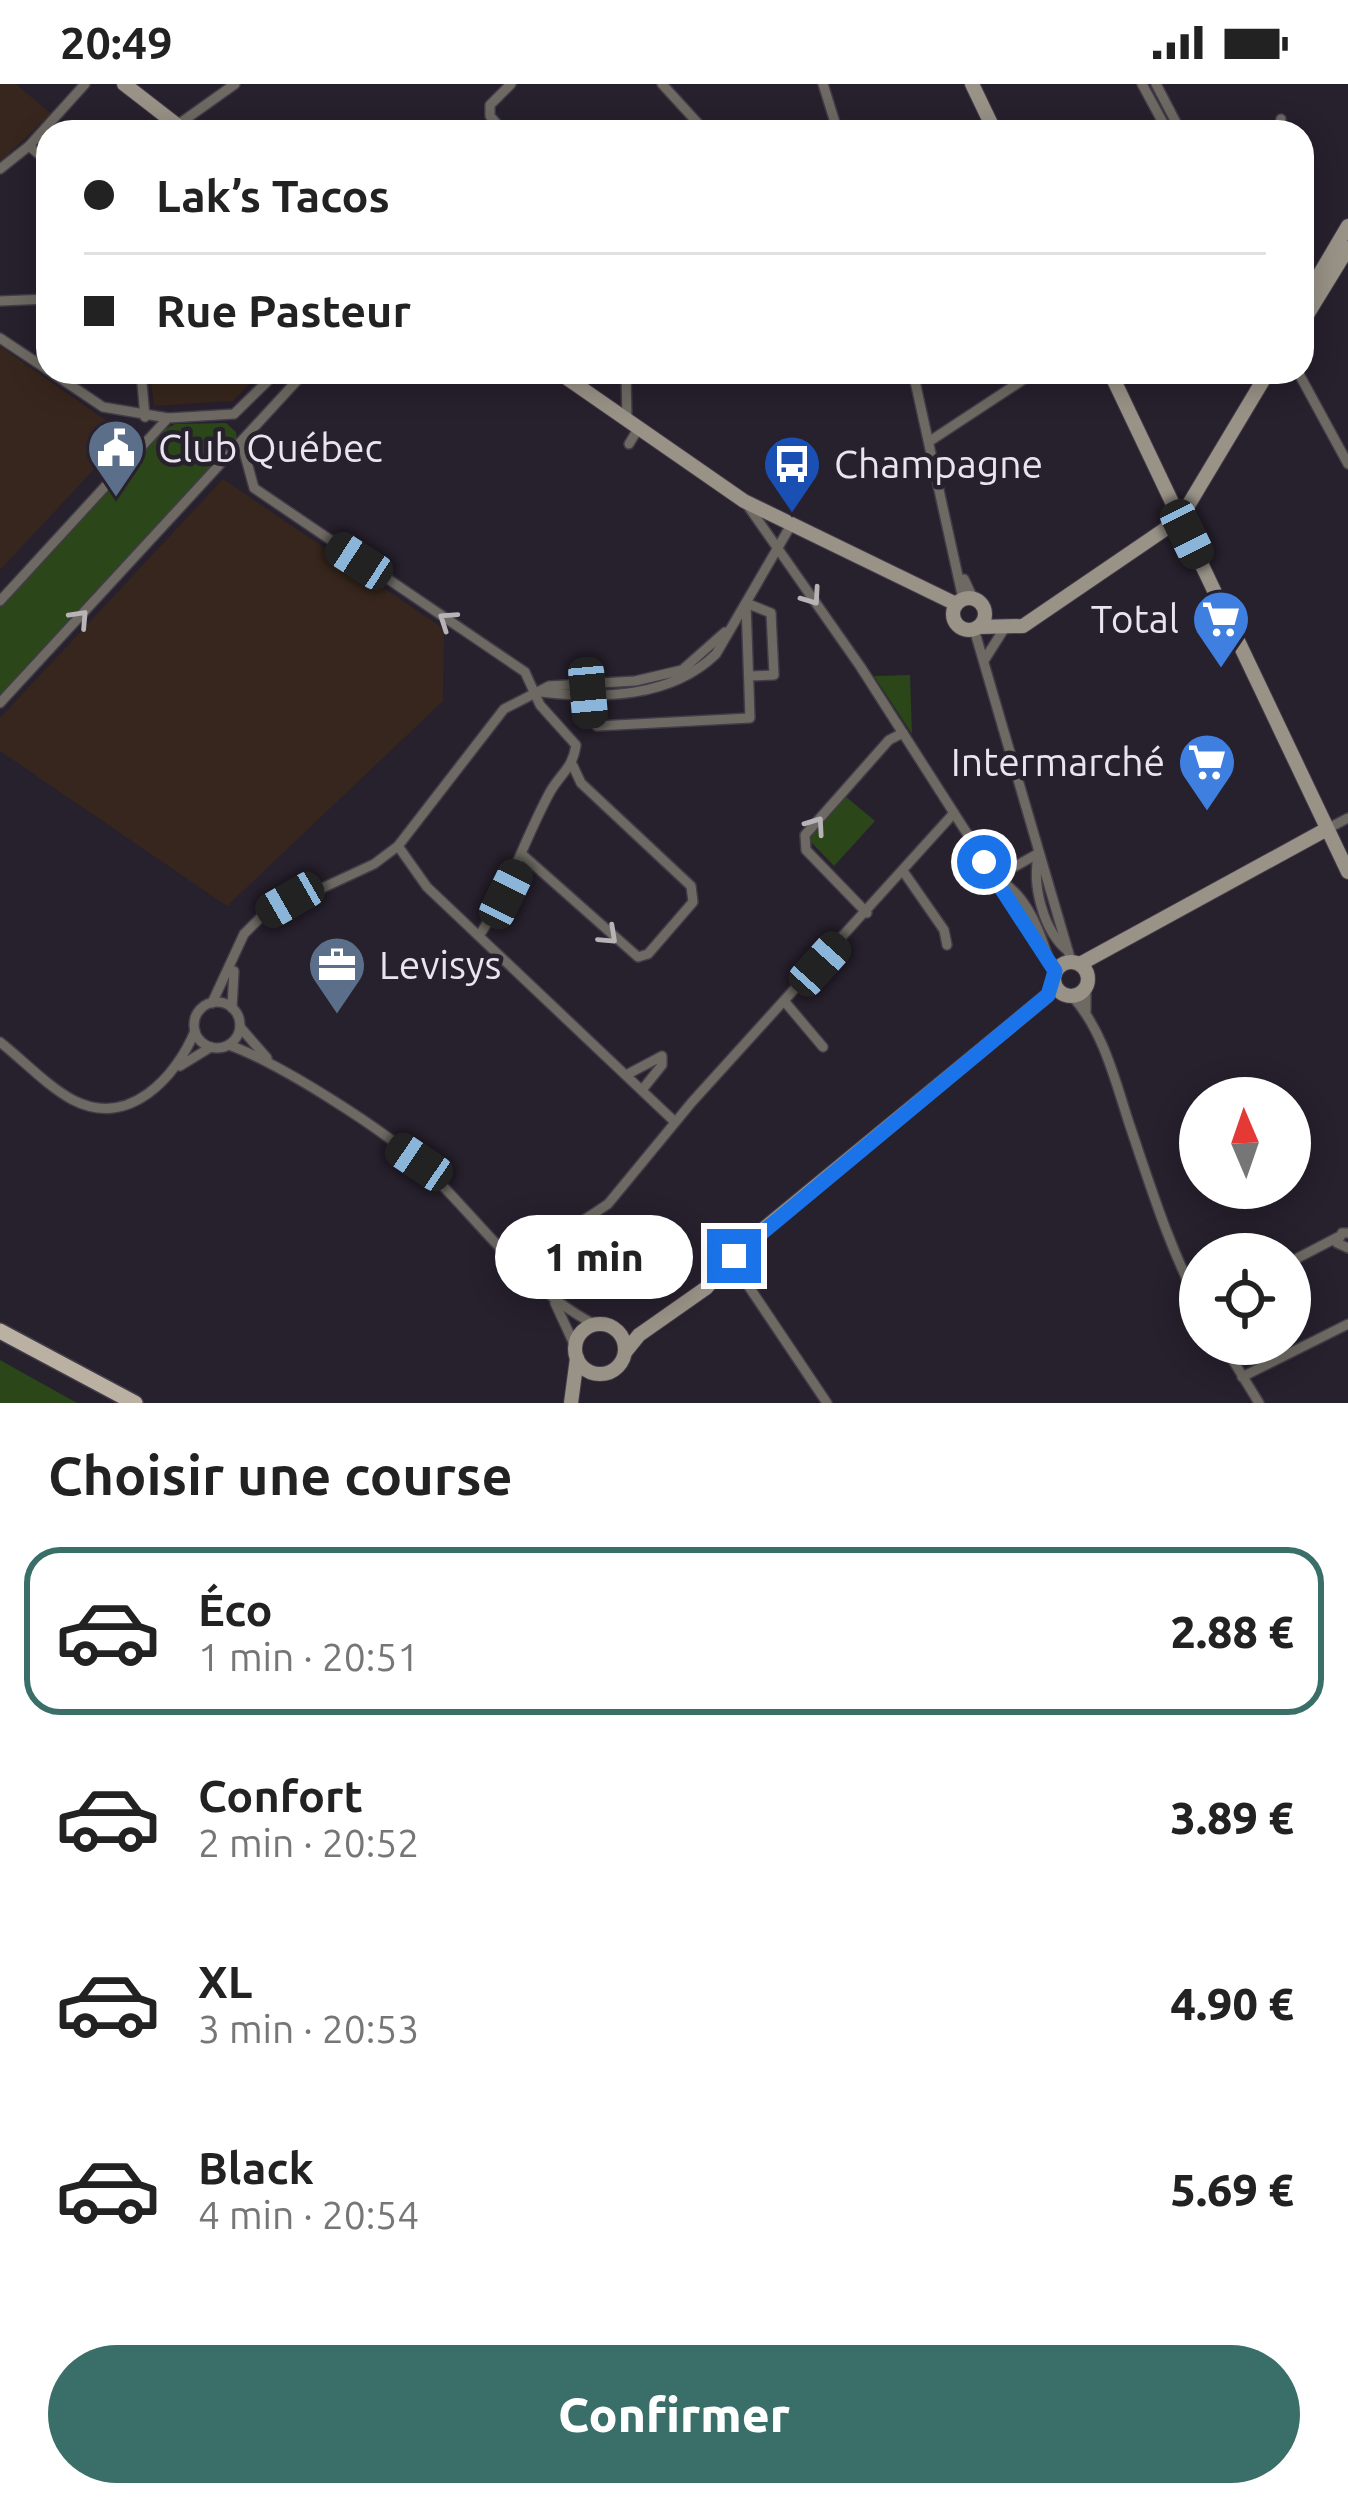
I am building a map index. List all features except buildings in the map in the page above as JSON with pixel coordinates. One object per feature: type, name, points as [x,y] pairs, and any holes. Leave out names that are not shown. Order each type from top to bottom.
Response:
[{"type":"main road","points":[[0,1331],[135,1403]]},
{"type":"street","points":[[52,120],[85,84]]},
{"type":"street","points":[[124,84],[170,120]]},
{"type":"street","points":[[192,120],[236,84]]},
{"type":"street","points":[[494,120],[490,105],[511,84]]},
{"type":"street","points":[[662,84],[695,120]]},
{"type":"street","points":[[823,84],[834,120]]},
{"type":"street","points":[[972,84],[989,120]]},
{"type":"street","points":[[1142,84],[1162,120]]},
{"type":"street","points":[[1156,84],[1175,120]]},
{"type":"street","points":[[0,169],[36,138]]},
{"type":"street","points":[[29,146],[36,152]]},
{"type":"street","points":[[1314,284],[1348,226]]},
{"type":"street","points":[[1314,303],[1348,248]]},
{"type":"street","points":[[0,302],[36,300]]},
{"type":"street","points":[[0,338],[36,362]]},
{"type":"street","points":[[68,384],[103,407],[168,418],[234,414],[265,384]]},
{"type":"street","points":[[142,384],[145,417]]},
{"type":"street","points":[[0,703],[294,384]]},
{"type":"street","points":[[575,384],[744,502],[958,596],[979,624],[1067,977]]},
{"type":"street","points":[[628,384],[633,425],[629,444]]},
{"type":"street","points":[[916,384],[930,441],[960,627],[979,624],[1008,629]]},
{"type":"street","points":[[930,441],[1016,384]]},
{"type":"street","points":[[1115,384],[1348,872]]},
{"type":"street","points":[[985,659],[1008,629],[1180,518],[1261,384]]},
{"type":"street","points":[[1305,384],[1348,464]]},
{"type":"street","points":[[234,414],[245,439],[254,488],[525,672],[540,705],[576,745],[573,766],[581,783],[692,886],[694,902],[648,954],[638,958],[524,856]]},
{"type":"street","points":[[0,602],[168,418]]},
{"type":"street","points":[[744,502],[903,734],[994,878],[1009,884],[1067,977],[1086,1012],[1179,1265]]},
{"type":"street","points":[[0,1042],[74,1100],[122,1106],[151,1095],[175,1069],[195,1031],[199,1012],[212,1003],[244,934],[262,916],[374,864],[398,846],[504,709],[537,692],[682,670],[724,632],[746,603],[791,525]]},
{"type":"street","points":[[588,693],[590,718],[597,726],[750,718],[746,603]]},
{"type":"street","points":[[746,603],[771,613],[774,675],[749,676]]},
{"type":"street","points":[[537,692],[660,689],[680,682],[716,654],[724,632]]},
{"type":"street","points":[[867,913],[806,850],[805,835],[889,740],[903,734]]},
{"type":"street","points":[[479,936],[524,856],[551,789],[573,766]]},
{"type":"street","points":[[519,1263],[608,1204],[675,1122],[954,813]]},
{"type":"street","points":[[572,1403],[599,1374],[620,1365],[626,1351],[662,1318],[706,1288],[731,1260],[1067,977],[1200,896],[1348,818]]},
{"type":"street","points":[[398,846],[427,887],[675,1122]]},
{"type":"street","points":[[994,878],[1039,853]]},
{"type":"street","points":[[903,871],[944,930],[947,945]]},
{"type":"street","points":[[235,960],[232,1007],[240,1027],[271,1062]]},
{"type":"street","points":[[785,1002],[824,1047]]},
{"type":"street","points":[[212,1003],[232,1007]]},
{"type":"street","points":[[229,1045],[240,1027]]},
{"type":"street","points":[[195,1031],[211,1047]]},
{"type":"street","points":[[175,1069],[211,1047],[229,1045],[271,1062],[419,1162],[548,1293],[594,1324],[615,1328],[662,1318]]},
{"type":"street","points":[[626,1075],[656,1054],[662,1056],[662,1065],[642,1090]]},
{"type":"street","points":[[1343,1235],[1341,1247],[1348,1248]]},
{"type":"street","points":[[1311,1251],[1343,1235]]},
{"type":"street","points":[[731,1260],[827,1403]]},
{"type":"street","points":[[548,1293],[585,1370],[599,1374]]},
{"type":"street","points":[[572,1403],[581,1332],[594,1324]]},
{"type":"street","points":[[1242,1377],[1348,1324]]},
{"type":"street","points":[[615,1328],[626,1351]]},
{"type":"street","points":[[1235,1365],[1259,1403]]},
{"type":"shaded area","points":[[0,84],[16,84],[51,114],[36,120],[36,128],[0,162]]},
{"type":"shaded area","points":[[0,346],[36,371],[36,384],[54,384],[111,424],[111,451],[0,570]]},
{"type":"shaded area","points":[[151,384],[249,384],[233,401],[154,406]]},
{"type":"shaded area","points":[[223,479],[444,629],[443,701],[227,906],[0,751],[0,718]]},
{"type":"green space","points":[[226,423],[236,432],[237,443],[0,700],[0,605],[161,431],[175,424]]},
{"type":"green space","points":[[910,675],[912,734],[874,676]]},
{"type":"green space","points":[[845,796],[875,821],[834,866],[811,842],[811,835]]},
{"type":"green space","points":[[0,1360],[77,1403],[0,1403]]},
{"type":"place","name":"Club Québec","points":[[116,499]]},
{"type":"place","name":"Champagne","points":[[792,515]]},
{"type":"place","name":"Total","points":[[1221,670]]},
{"type":"place","name":"Intermarché","points":[[1207,813]]},
{"type":"place","name":"Levisys","points":[[337,1016]]},
{"type":"route","points":[[734,1256],[1048,995],[1055,971],[984,862]]}]
